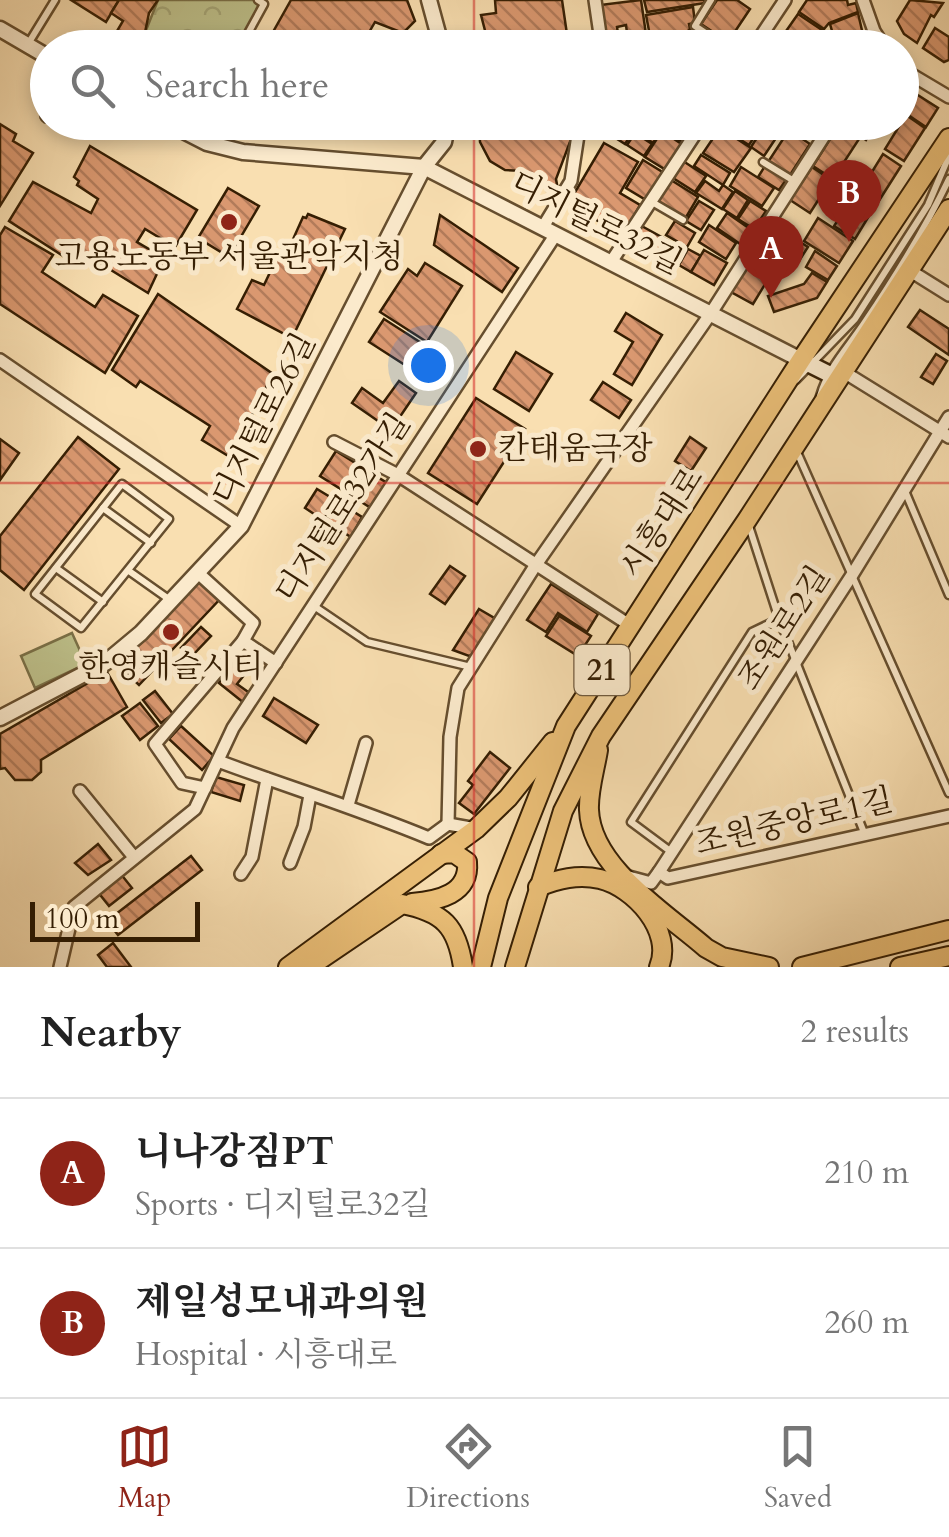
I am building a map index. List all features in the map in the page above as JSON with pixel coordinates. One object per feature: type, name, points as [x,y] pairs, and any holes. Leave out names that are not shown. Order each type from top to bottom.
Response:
[{"type":"main road","name":"시흥대로","points":[[516,967],[564,811],[601,736],[812,421],[825,369],[949,138]]},
{"type":"main road","name":"시흥대로","points":[[480,967],[498,898],[566,726],[778,399],[825,369],[910,270],[949,209]]},
{"type":"main road","points":[[288,967],[476,829],[508,798],[566,726]]},
{"type":"main road","points":[[601,736],[588,807],[591,828],[612,867],[706,948],[722,957],[769,967]]},
{"type":"main road","points":[[309,967],[402,904],[450,896],[468,873],[467,862],[454,853],[441,854]]},
{"type":"main road","points":[[538,887],[576,876],[618,884],[657,923],[663,938],[663,956],[658,967]]},
{"type":"main road","points":[[402,904],[438,916],[452,928],[460,944],[463,967]]},
{"type":"main road","points":[[802,967],[949,930]]},
{"type":"main road","points":[[911,966],[949,956]]},
{"type":"street","points":[[429,0],[437,30]]},
{"type":"street","points":[[595,0],[599,30]]},
{"type":"street","points":[[764,30],[783,0]]},
{"type":"street","points":[[863,0],[868,30]]},
{"type":"street","points":[[0,30],[30,47]]},
{"type":"street","points":[[919,79],[949,97]]},
{"type":"street","name":"디지털로32길","points":[[204,140],[244,152],[424,167],[825,369]]},
{"type":"street","name":"디지털로26길","points":[[0,718],[105,663],[141,633],[241,526],[424,167],[444,140]]},
{"type":"street","name":"디지털로32가길","points":[[60,967],[74,906],[195,809],[233,728],[398,476],[550,230],[571,181],[577,140]]},
{"type":"street","points":[[610,261],[690,140]]},
{"type":"street","points":[[448,824],[458,688],[535,566],[711,312],[821,140]]},
{"type":"street","points":[[910,270],[949,295]]},
{"type":"street","points":[[0,360],[241,526]]},
{"type":"street","points":[[825,369],[945,434]]},
{"type":"street","name":"조원로2길","points":[[659,869],[852,576],[904,490],[945,434],[949,417]]},
{"type":"street","points":[[334,442],[398,476],[631,626]]},
{"type":"street","name":"디지털로32가길","points":[[197,572],[253,624],[243,641]]},
{"type":"street","points":[[205,788],[182,783],[155,744],[243,641],[276,662]]},
{"type":"street","points":[[348,805],[366,743]]},
{"type":"street","points":[[218,761],[348,805],[429,838],[448,824],[476,829]]},
{"type":"street","points":[[241,874],[252,856],[266,779]]},
{"type":"street","points":[[80,791],[133,856]]},
{"type":"street","points":[[290,862],[304,827],[310,795]]},
{"type":"street","name":"조원중앙로1길","points":[[622,876],[651,883],[659,869],[668,878],[949,816]]},
{"type":"lane","points":[[37,30],[56,0]]},
{"type":"lane","points":[[250,30],[264,4],[258,0]]},
{"type":"lane","points":[[701,30],[695,26],[711,0]]},
{"type":"lane","points":[[27,45],[30,40]]},
{"type":"lane","points":[[610,261],[690,140]]},
{"type":"lane","points":[[825,369],[928,205],[949,156]]},
{"type":"lane","points":[[763,162],[794,181]]},
{"type":"lane","points":[[825,369],[863,325],[929,222],[949,179]]},
{"type":"lane","points":[[929,222],[949,200]]},
{"type":"lane","points":[[650,201],[683,220]]},
{"type":"lane","points":[[795,447],[949,793]]},
{"type":"lane","points":[[122,484],[169,519],[151,543],[82,628],[35,594],[122,484]]},
{"type":"lane","points":[[904,490],[949,595]]},
{"type":"lane","points":[[103,508],[151,543]]},
{"type":"lane","points":[[747,520],[779,619],[865,835]]},
{"type":"lane","points":[[56,568],[103,602]]},
{"type":"lane","points":[[129,571],[171,600]]},
{"type":"lane","points":[[313,606],[367,642],[471,667]]},
{"type":"lane","points":[[670,850],[630,822],[752,632],[779,619]]},
{"type":"green space","points":[[158,0],[258,0],[264,4],[249,30],[146,30]]},
{"type":"green space","points":[[72,633],[86,664],[35,688],[21,656]]},
{"type":"building","points":[[71,0],[119,0],[106,22]]},
{"type":"building","points":[[119,0],[158,0],[149,13],[146,30],[118,30],[123,21],[111,13]]},
{"type":"building","points":[[291,0],[407,0],[415,21],[406,30],[375,22],[370,30],[274,30]]},
{"type":"building","points":[[495,0],[562,0],[566,30],[485,30],[481,15],[496,13]]},
{"type":"building","points":[[641,0],[645,30],[627,30],[626,25],[617,30],[603,30],[600,5]]},
{"type":"building","points":[[644,0],[704,0],[705,3],[647,12]]},
{"type":"building","points":[[717,0],[737,0],[750,9],[736,30],[710,30],[701,24]]},
{"type":"building","points":[[807,0],[847,0],[848,5],[856,3],[858,12],[829,23],[824,29],[799,12]]},
{"type":"building","points":[[910,0],[943,3],[934,17],[931,15],[919,39],[919,30],[902,30],[897,21]]},
{"type":"building","points":[[693,7],[695,23],[689,24],[689,30],[649,30],[646,15]]},
{"type":"building","points":[[858,13],[862,30],[832,30],[830,24]]},
{"type":"building","points":[[798,14],[822,30],[787,30]]},
{"type":"building","points":[[935,28],[949,37],[949,60],[944,62],[923,48]]},
{"type":"building","points":[[919,96],[938,108],[926,127],[919,122]]},
{"type":"building","points":[[0,124],[16,134],[13,141],[33,153],[0,206]]},
{"type":"building","points":[[571,140],[556,179],[558,190],[547,191],[546,181],[524,171],[505,170],[490,161],[480,142]]},
{"type":"building","points":[[630,140],[652,144],[644,156],[627,145]]},
{"type":"building","points":[[656,140],[676,140],[683,145],[666,170],[645,157]]},
{"type":"building","points":[[712,140],[739,140],[751,148],[734,172],[703,153]]},
{"type":"building","points":[[755,140],[775,140],[764,156],[751,147]]},
{"type":"building","points":[[782,140],[804,140],[810,144],[790,175],[768,162]]},
{"type":"building","points":[[829,140],[858,140],[833,179],[813,166]]},
{"type":"building","points":[[891,140],[917,140],[904,161],[885,149]]},
{"type":"building","points":[[604,143],[638,162],[620,193],[640,205],[623,235],[568,204]]},
{"type":"building","points":[[90,146],[197,210],[175,247],[145,229],[137,242],[159,255],[162,263],[148,293],[85,254],[77,265],[9,221],[33,182],[91,213],[98,199],[77,185],[79,181],[74,177]]},
{"type":"building","points":[[883,154],[901,166],[875,207],[857,196]]},
{"type":"building","points":[[701,155],[730,173],[723,185],[694,166]]},
{"type":"building","points":[[643,160],[664,173],[646,200],[626,188]]},
{"type":"building","points":[[683,161],[706,176],[695,192],[673,178]]},
{"type":"building","points":[[765,166],[786,180],[779,190],[758,177]]},
{"type":"building","points":[[741,167],[774,188],[762,206],[730,186]]},
{"type":"building","points":[[812,167],[831,180],[810,213],[790,200]]},
{"type":"building","points":[[671,180],[698,197],[685,219],[657,202]]},
{"type":"building","points":[[705,181],[719,191],[723,185],[733,192],[722,209],[696,193]]},
{"type":"building","name":"고용노동부 서울관악지청","points":[[228,188],[259,206],[229,257],[198,238]]},
{"type":"building","points":[[735,191],[748,200],[737,218],[723,209]]},
{"type":"building","points":[[852,199],[872,211],[855,239],[834,226]]},
{"type":"building","points":[[699,201],[714,210],[701,230],[686,221]]},
{"type":"building","points":[[750,201],[766,211],[754,229],[738,219]]},
{"type":"building","points":[[727,213],[753,231],[743,246],[717,228]]},
{"type":"building","points":[[308,214],[345,229],[292,338],[237,309],[252,280],[264,285],[283,245],[290,246]]},
{"type":"building","points":[[440,215],[518,268],[502,292],[434,245]]},
{"type":"building","points":[[818,218],[853,241],[839,263],[804,241]]},
{"type":"building","points":[[675,221],[695,233],[687,247],[666,235]]},
{"type":"building","points":[[638,224],[687,251],[679,265],[630,239]]},
{"type":"building","points":[[709,225],[736,243],[726,259],[699,242]]},
{"type":"building","points":[[5,227],[53,255],[42,272],[95,307],[103,295],[138,316],[105,373],[0,304],[0,235]]},
{"type":"building","points":[[779,229],[808,247],[797,264],[768,246]]},
{"type":"building","points":[[761,244],[782,256],[753,304],[731,292]]},
{"type":"building","points":[[688,249],[701,256],[691,272],[679,265]]},
{"type":"building","points":[[704,250],[727,263],[714,285],[691,272]]},
{"type":"building","points":[[815,251],[837,266],[828,280],[806,267]]},
{"type":"building","points":[[425,263],[462,286],[427,342],[380,312],[408,269],[417,276]]},
{"type":"building","points":[[812,273],[827,282],[817,298],[774,312],[768,296],[804,284]]},
{"type":"building","points":[[158,294],[273,374],[230,457],[202,440],[210,426],[140,381],[136,387],[112,370]]},
{"type":"building","points":[[920,310],[949,329],[949,355],[908,327]]},
{"type":"building","points":[[626,313],[662,335],[632,385],[614,374],[633,342],[615,331]]},
{"type":"building","points":[[384,319],[448,360],[433,383],[369,342]]},
{"type":"building","points":[[516,352],[552,374],[529,411],[494,389]]},
{"type":"building","points":[[936,354],[947,361],[933,384],[921,377]]},
{"type":"building","points":[[399,381],[416,393],[391,430],[352,403],[362,388],[383,403]]},
{"type":"building","points":[[603,382],[631,400],[619,418],[591,400]]},
{"type":"building","points":[[476,398],[525,429],[477,504],[428,473]]},
{"type":"building","points":[[78,437],[119,469],[24,590],[0,570],[0,536]]},
{"type":"building","points":[[690,437],[706,448],[691,471],[675,461]]},
{"type":"building","points":[[0,439],[19,453],[0,480]]},
{"type":"building","points":[[336,451],[387,483],[371,508],[320,476]]},
{"type":"building","points":[[317,489],[335,500],[323,520],[305,508]]},
{"type":"building","points":[[338,502],[362,517],[351,537],[326,522]]},
{"type":"building","points":[[450,566],[465,576],[445,604],[430,594]]},
{"type":"building","name":"한영캐슬시티","points":[[200,581],[222,597],[139,685],[119,666]]},
{"type":"building","points":[[551,584],[598,614],[587,632],[558,613],[546,632],[527,620]]},
{"type":"building","points":[[479,609],[496,619],[474,654],[453,650]]},
{"type":"building","points":[[559,616],[591,636],[578,656],[546,636]]},
{"type":"building","points":[[201,627],[211,636],[191,657],[181,648]]},
{"type":"building","points":[[237,660],[249,669],[237,684],[251,694],[244,703],[219,683]]},
{"type":"building","points":[[107,672],[127,707],[41,760],[41,772],[32,780],[15,780],[5,768],[0,769],[0,734]]},
{"type":"building","points":[[155,691],[173,714],[161,723],[143,700]]},
{"type":"building","points":[[274,698],[318,725],[306,743],[263,716]]},
{"type":"building","points":[[140,703],[158,726],[140,740],[122,716]]},
{"type":"building","points":[[181,726],[214,756],[202,770],[169,739]]},
{"type":"building","points":[[490,752],[510,768],[474,814],[459,803],[473,785],[468,781]]},
{"type":"building","points":[[216,777],[244,785],[240,801],[211,792]]},
{"type":"building","points":[[98,844],[111,860],[88,875],[75,863]]},
{"type":"building","points":[[191,856],[202,870],[118,935],[107,921]]},
{"type":"building","points":[[120,873],[132,888],[109,906],[97,891]]},
{"type":"building","points":[[113,943],[131,967],[107,967],[98,955]]},
{"type":"place","name":"고용노동부 서울관악지청","points":[[229,222]]},
{"type":"place","name":"제일성모내과의원","points":[[849,242]]},
{"type":"place","name":"니나강짐PT","points":[[771,298]]},
{"type":"place","name":"칸태움극장","points":[[478,449]]},
{"type":"place","name":"한영캐슬시티","points":[[171,632]]}]
